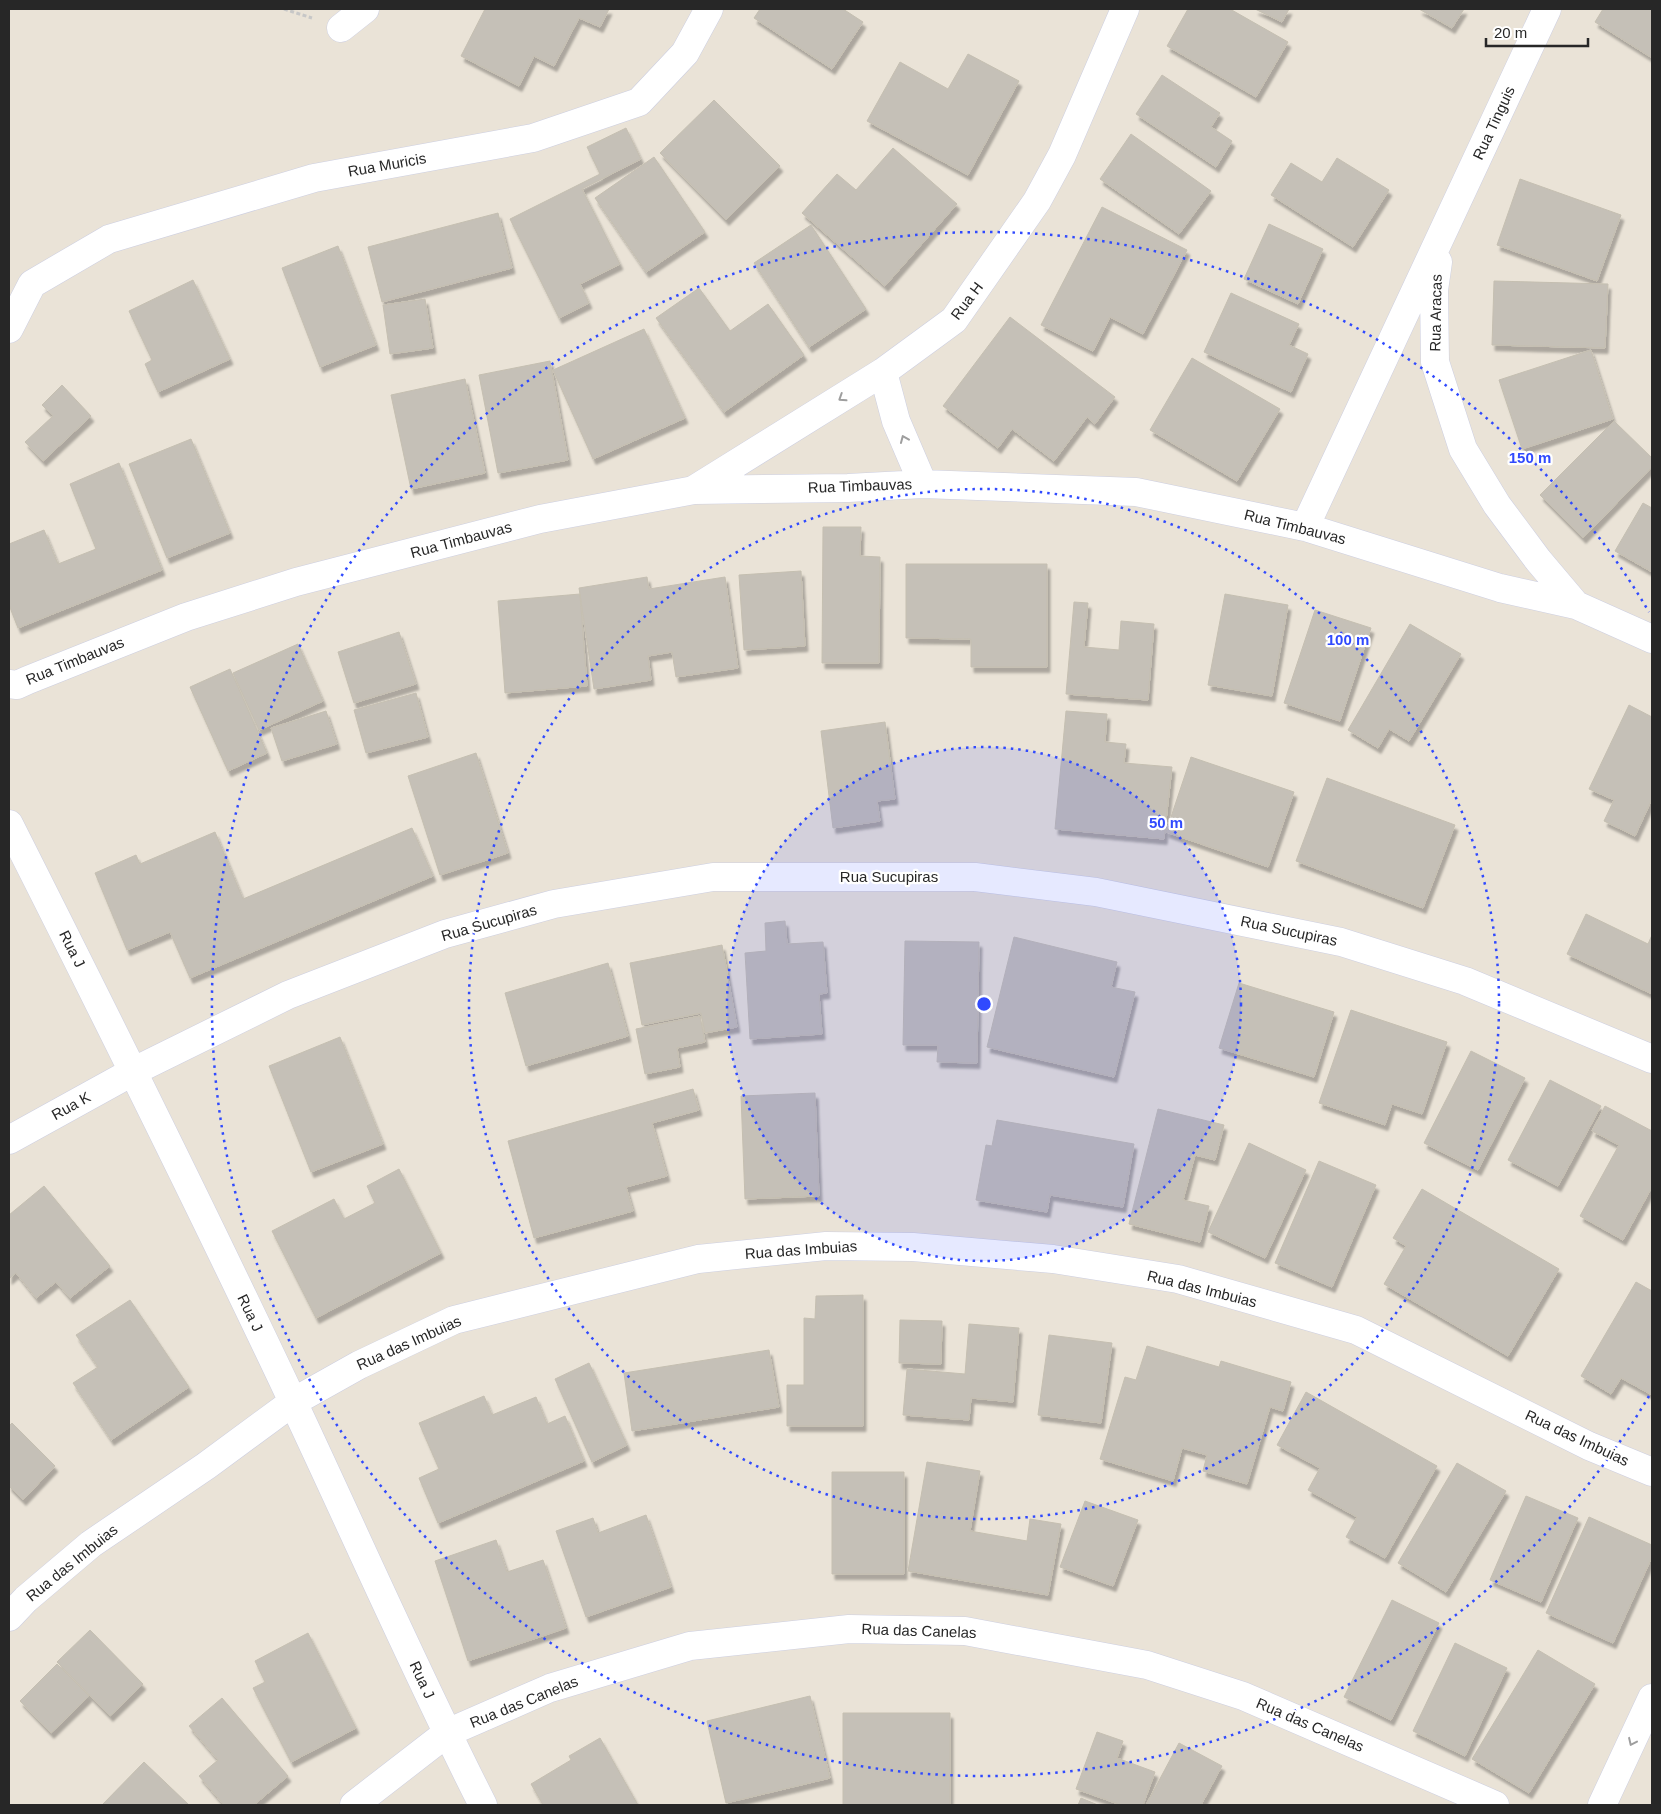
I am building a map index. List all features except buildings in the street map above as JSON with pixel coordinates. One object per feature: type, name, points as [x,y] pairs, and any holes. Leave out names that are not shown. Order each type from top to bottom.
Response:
[{"type":"street","points":[[340,28],[365,9]]},
{"type":"street","name":"Rua Muricis","points":[[9,329],[32,284],[109,239],[314,178],[533,138],[639,102],[685,53],[709,9]]},
{"type":"street","name":"Rua H","points":[[694,490],[883,372],[954,320],[1037,201],[1062,154],[1125,9]]},
{"type":"street","name":"Rua Tinguis","points":[[1442,238],[1548,9]]},
{"type":"street","name":"Rua Aracas","points":[[1305,527],[1442,238]]},
{"type":"street","name":"Rua Aracas","points":[[1442,238],[1434,290],[1436,362],[1463,449],[1497,505],[1538,560],[1576,605]]},
{"type":"street","name":"Rua Timbauvas","points":[[883,372],[896,421],[923,484]]},
{"type":"street","name":"Rua Timbauvas","points":[[11,687],[186,617],[296,582],[540,519],[694,490],[848,488],[923,484],[1136,492],[1305,527],[1500,588],[1576,605],[1652,639]]},
{"type":"street","name":"Rua J","points":[[9,824],[134,1071],[293,1402],[447,1733],[483,1805]]},
{"type":"street","name":"Rua Sucupiras","points":[[134,1071],[288,995],[445,934],[554,904],[713,877],[975,877],[1096,892],[1341,942],[1465,981],[1652,1059]]},
{"type":"street","name":"Rua K","points":[[9,1140],[134,1071]]},
{"type":"street","name":"Rua das Imbuias","points":[[9,1617],[26,1599],[91,1544],[206,1466],[293,1402],[359,1365],[454,1320],[698,1259],[826,1246],[913,1247],[1053,1258],[1178,1280],[1356,1330],[1589,1446],[1652,1472]]},
{"type":"street","name":"Rua das Canelas","points":[[354,1805],[447,1733],[550,1688],[690,1646],[849,1629],[965,1630],[1147,1666],[1243,1696],[1494,1805]]},
{"type":"street","points":[[1602,1805],[1652,1698]]}]
